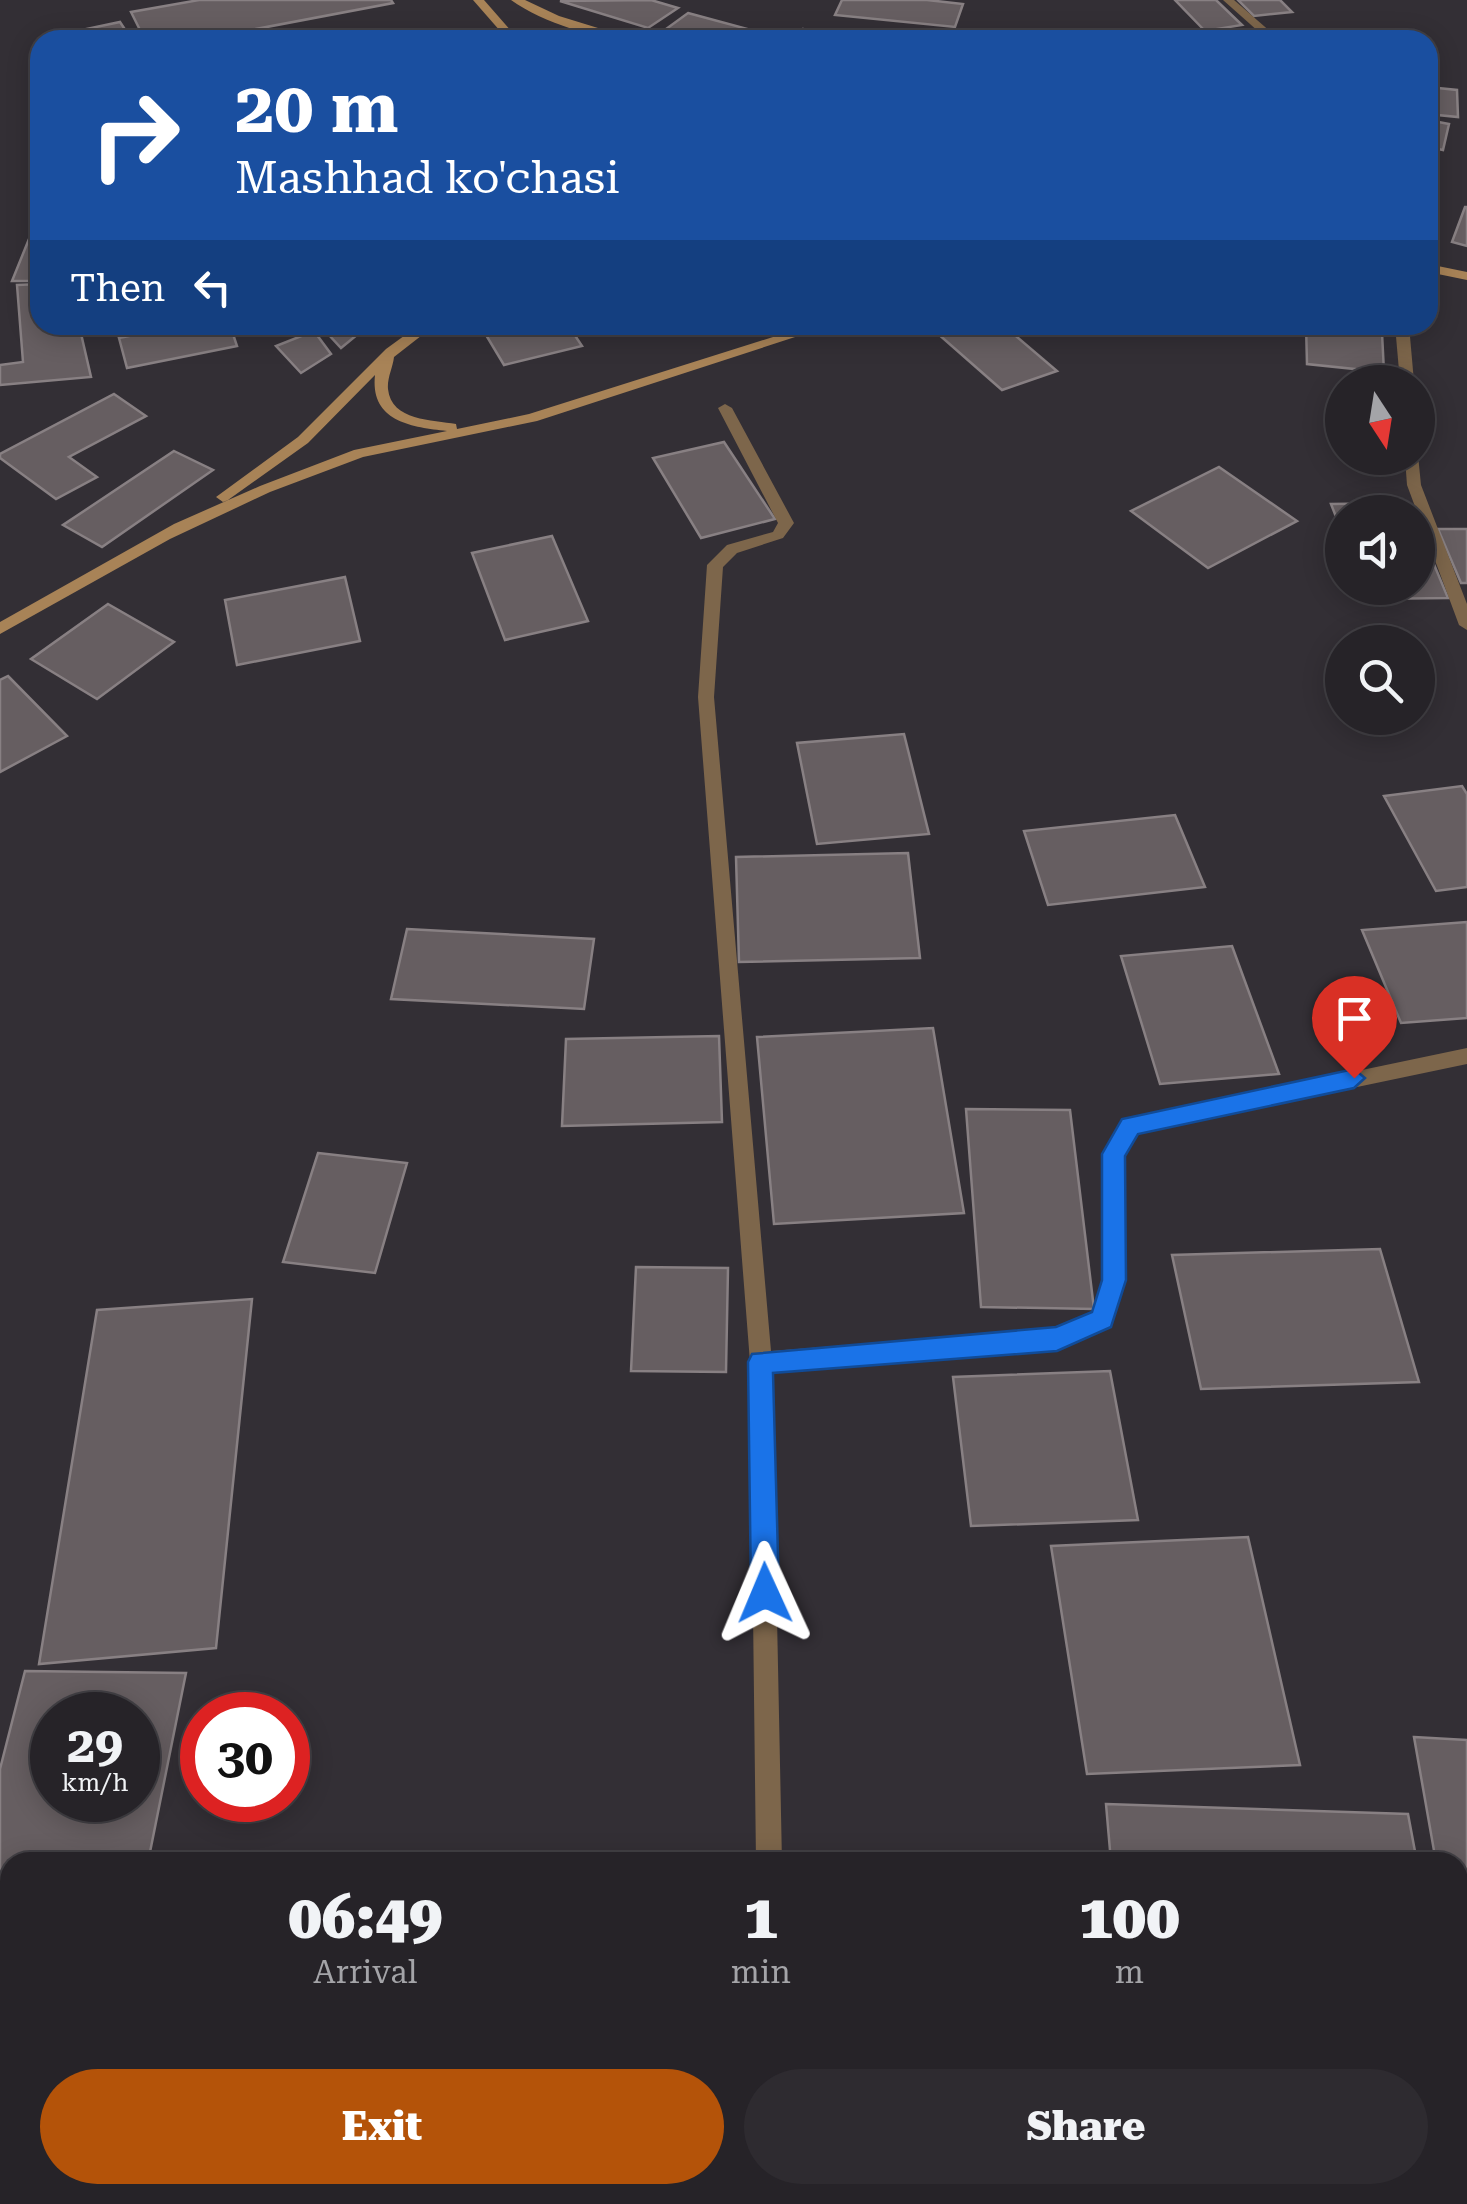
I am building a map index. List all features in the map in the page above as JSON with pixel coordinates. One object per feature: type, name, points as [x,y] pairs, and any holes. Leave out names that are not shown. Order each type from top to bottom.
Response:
[{"type":"main road","points":[[478,0],[505,30]]},
{"type":"main road","points":[[516,0],[555,18],[597,30]]},
{"type":"main road","points":[[1438,270],[1467,276]]},
{"type":"main road","points":[[169,534],[302,440],[391,352],[414,335]]},
{"type":"main road","points":[[0,629],[169,534],[265,489],[359,453],[532,418],[793,335]]},
{"type":"main road","points":[[391,352],[379,387],[384,404],[398,417],[428,426],[461,428],[532,418]]},
{"type":"street","points":[[1228,0],[1264,30]]},
{"type":"street","points":[[1403,335],[1406,365]]},
{"type":"street","points":[[725,408],[786,523],[778,535],[732,549],[715,564],[706,697],[760,1362],[770,1852]]},
{"type":"street","points":[[1413,475],[1467,625]]},
{"type":"street","points":[[760,1362],[1057,1339],[1102,1319],[1114,1280],[1114,1154],[1130,1126],[1467,1056]]},
{"type":"building","points":[[199,0],[393,3],[251,30],[140,30],[131,12]]},
{"type":"building","points":[[651,0],[678,8],[648,28],[560,1]]},
{"type":"building","points":[[842,0],[963,4],[955,27],[835,15]]},
{"type":"building","points":[[1175,0],[1216,0],[1242,25],[1204,30]]},
{"type":"building","points":[[1238,0],[1280,0],[1292,12],[1254,16]]},
{"type":"building","points":[[688,13],[751,30],[665,30]]},
{"type":"building","points":[[120,22],[125,30],[81,30]]},
{"type":"building","points":[[1438,88],[1457,90],[1458,117],[1438,115]]},
{"type":"building","points":[[1438,122],[1449,124],[1443,150],[1438,149]]},
{"type":"building","points":[[1467,207],[1467,246],[1452,242]]},
{"type":"building","points":[[30,236],[30,281],[12,281]]},
{"type":"building","points":[[30,284],[30,335],[81,335],[91,377],[0,385],[0,365],[23,362],[17,285]]},
{"type":"building","points":[[233,335],[237,346],[127,368],[119,338]]},
{"type":"building","points":[[304,335],[317,335],[331,354],[301,373],[276,346]]},
{"type":"building","points":[[329,335],[357,335],[341,348]]},
{"type":"building","points":[[486,335],[575,335],[582,346],[504,365]]},
{"type":"building","points":[[939,335],[1015,335],[1057,371],[1002,390]]},
{"type":"building","points":[[1306,335],[1382,335],[1384,365],[1307,364]]},
{"type":"building","points":[[114,394],[146,416],[69,457],[97,477],[56,499],[0,458],[0,454]]},
{"type":"building","points":[[724,442],[775,519],[701,538],[653,458]]},
{"type":"building","points":[[174,451],[213,470],[102,547],[63,525]]},
{"type":"building","points":[[1219,467],[1297,521],[1208,568],[1131,511]]},
{"type":"building","points":[[1438,529],[1467,529],[1467,583],[1461,583]]},
{"type":"building","points":[[552,536],[588,621],[505,640],[472,553]]},
{"type":"building","points":[[1435,567],[1448,598],[1435,598]]},
{"type":"building","points":[[345,577],[360,641],[237,665],[225,600]]},
{"type":"building","points":[[108,604],[174,642],[97,699],[31,659]]},
{"type":"building","points":[[8,676],[67,736],[0,772],[0,680]]},
{"type":"building","points":[[904,734],[929,834],[817,844],[797,743]]},
{"type":"building","points":[[1462,786],[1467,794],[1467,887],[1436,891],[1384,796]]},
{"type":"building","points":[[1175,815],[1205,887],[1048,905],[1024,831]]},
{"type":"building","points":[[908,853],[920,958],[739,962],[736,857]]},
{"type":"building","points":[[1467,922],[1467,1018],[1401,1023],[1362,930]]},
{"type":"building","points":[[407,929],[594,939],[584,1009],[391,999]]},
{"type":"building","points":[[1232,946],[1279,1074],[1160,1084],[1121,956]]},
{"type":"building","points":[[933,1028],[964,1213],[774,1224],[757,1037]]},
{"type":"building","points":[[719,1036],[722,1122],[562,1126],[566,1039]]},
{"type":"building","points":[[966,1109],[1070,1110],[1094,1309],[981,1307]]},
{"type":"building","points":[[318,1153],[407,1163],[375,1273],[283,1262]]},
{"type":"building","points":[[1380,1249],[1419,1382],[1201,1389],[1172,1255]]},
{"type":"building","points":[[636,1267],[728,1268],[726,1372],[631,1371]]},
{"type":"building","points":[[252,1299],[216,1648],[39,1664],[97,1310]]},
{"type":"building","points":[[1110,1371],[1138,1520],[971,1526],[953,1377]]},
{"type":"building","points":[[1248,1537],[1300,1765],[1087,1774],[1051,1546]]},
{"type":"building","points":[[25,1671],[186,1673],[160,1802],[160,1692],[30,1692],[30,1822],[156,1822],[150,1852],[0,1852],[0,1769]]},
{"type":"building","points":[[1414,1737],[1467,1740],[1467,1852],[1434,1852]]},
{"type":"building","points":[[1106,1804],[1408,1814],[1415,1852],[1110,1852]]},
{"type":"route","points":[[765,1593],[760,1362],[1057,1339],[1102,1319],[1114,1280],[1114,1154],[1130,1126],[1354,1078]]}]
